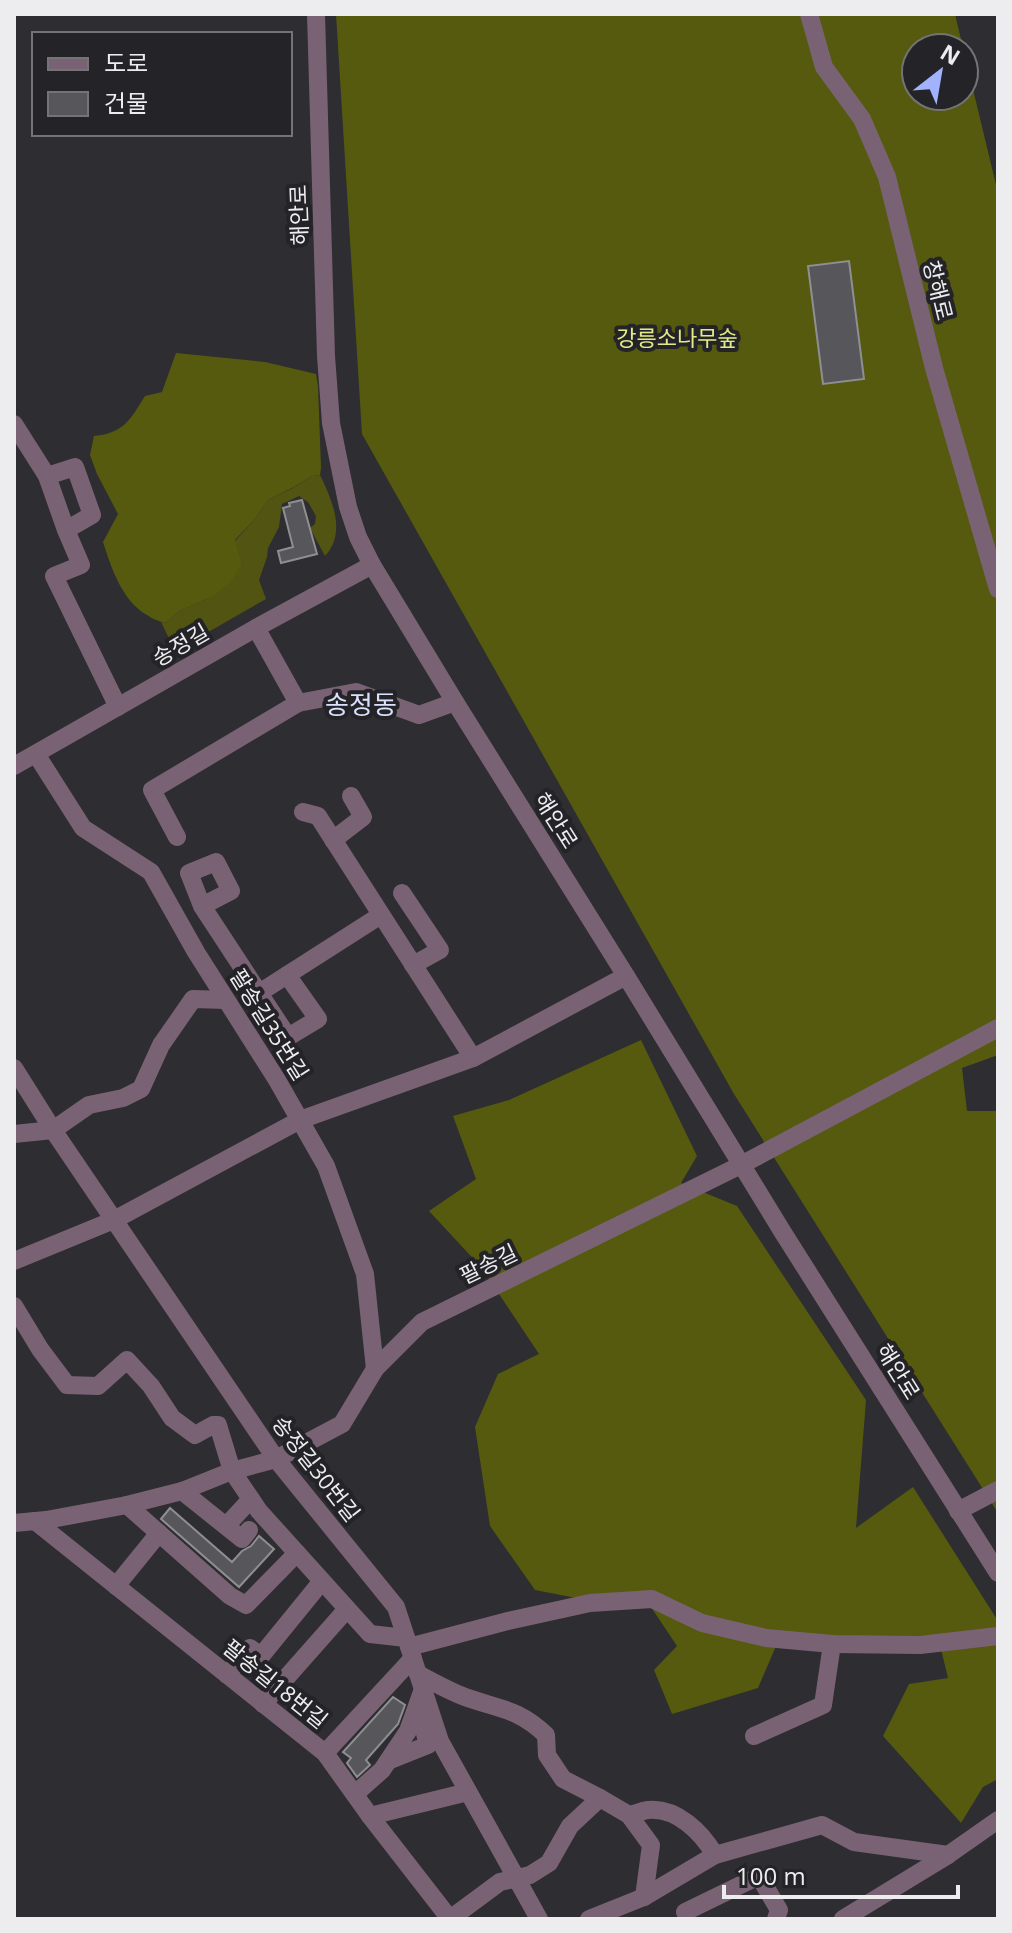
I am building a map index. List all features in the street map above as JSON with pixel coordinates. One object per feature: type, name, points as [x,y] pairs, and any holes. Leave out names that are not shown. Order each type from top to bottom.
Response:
[{"type":"street","name":"해안로","points":[[316,14],[326,356],[331,423],[348,507],[358,537],[455,702],[741,1165],[998,1573]]},
{"type":"street","name":"창해로","points":[[809,14],[824,67],[862,119],[887,177],[934,368],[998,589]]},
{"type":"street","points":[[14,424],[47,476],[81,565],[54,576],[118,707]]},
{"type":"street","points":[[47,476],[75,467],[92,515],[66,530]]},
{"type":"street","name":"송정길","points":[[14,766],[372,565]]},
{"type":"street","points":[[256,628],[298,703]]},
{"type":"street","points":[[177,837],[152,790],[298,703],[356,692],[419,715],[455,702]]},
{"type":"street","name":"팔송길35번길","points":[[36,754],[83,828],[151,872],[326,1166],[365,1274],[375,1369]]},
{"type":"street","points":[[333,840],[363,817],[351,796]]},
{"type":"street","points":[[303,812],[318,816],[473,1058]]},
{"type":"street","points":[[402,893],[440,950],[413,965]]},
{"type":"street","points":[[202,906],[288,1037],[318,1019],[287,975]]},
{"type":"street","points":[[259,993],[381,915]]},
{"type":"street","points":[[14,1261],[114,1220],[300,1120],[473,1058],[626,976]]},
{"type":"street","points":[[14,1134],[53,1130],[89,1105],[123,1098],[141,1089],[161,1045],[193,999],[226,1000]]},
{"type":"street","name":"팔송길","points":[[14,1523],[127,1505],[182,1491],[232,1471],[276,1459],[342,1424],[375,1369],[422,1322],[741,1165],[998,1028]]},
{"type":"street","name":"송정길30번길","points":[[14,1068],[276,1459],[396,1607],[440,1741],[539,1919]]},
{"type":"street","points":[[14,1306],[67,1385],[98,1386],[127,1360],[151,1386],[172,1418],[195,1435],[218,1425],[232,1471],[259,1511],[370,1634],[414,1668],[463,1697],[515,1712],[537,1726],[546,1735],[547,1755],[563,1779],[629,1815],[651,1845],[644,1897]]},
{"type":"street","points":[[958,1511],[998,1490]]},
{"type":"street","points":[[182,1491],[242,1539],[249,1530]]},
{"type":"street","points":[[226,1526],[251,1499]]},
{"type":"street","points":[[127,1505],[230,1596],[246,1605],[297,1553]]},
{"type":"street","name":"팔송길18번길","points":[[35,1521],[325,1753],[450,1919]]},
{"type":"street","points":[[116,1586],[159,1533]]},
{"type":"street","points":[[227,1675],[250,1648],[261,1656],[322,1581]]},
{"type":"street","points":[[325,1753],[414,1668],[508,1621],[590,1603],[652,1599],[702,1623],[766,1638],[832,1644],[920,1645],[998,1636]]},
{"type":"street","points":[[263,1704],[347,1609]]},
{"type":"street","points":[[754,1736],[823,1705],[832,1644]]},
{"type":"street","points":[[355,1794],[382,1770],[408,1731],[414,1668]]},
{"type":"street","points":[[370,1816],[468,1792]]},
{"type":"street","points":[[450,1919],[500,1882],[530,1875],[549,1863],[570,1826],[600,1798]]},
{"type":"street","points":[[629,1815],[650,1809],[667,1813],[697,1830],[715,1855]]},
{"type":"street","points":[[843,1919],[948,1855],[998,1820]]},
{"type":"street","points":[[589,1919],[644,1897],[715,1855],[822,1825],[854,1842],[948,1855]]},
{"type":"street","points":[[685,1912],[759,1876],[779,1910],[776,1919]]},
{"type":"shaded area","points":[[320,475],[333,505],[336,526],[332,547],[325,556],[310,528],[315,524],[316,516],[308,502],[299,496],[282,504],[279,527],[268,548],[259,580],[266,599],[175,651],[161,622],[165,623],[181,610],[210,598],[242,563],[235,541],[268,500],[312,476]]},
{"type":"green space","name":"강릉소나무숲","points":[[336,14],[955,14],[959,32],[900,32],[900,112],[978,112],[998,193],[998,1055],[962,1068],[967,1111],[998,1111],[998,1513],[734,1094],[362,434]]},
{"type":"green space","points":[[176,353],[265,362],[316,374],[321,468],[320,475],[312,476],[268,500],[235,540],[242,563],[231,582],[210,598],[181,610],[165,623],[138,609],[124,592],[114,572],[103,542],[118,514],[90,455],[94,436],[113,432],[125,424],[145,396],[162,392]]},
{"type":"green space","points":[[641,1040],[697,1156],[681,1183],[737,1206],[866,1400],[856,1528],[913,1487],[998,1621],[998,1779],[983,1787],[961,1823],[883,1736],[909,1684],[948,1678],[941,1649],[779,1639],[758,1688],[672,1714],[654,1670],[677,1646],[649,1604],[602,1603],[535,1590],[490,1526],[475,1427],[498,1374],[539,1354],[481,1267],[429,1211],[476,1179],[453,1116],[509,1100]]},
{"type":"building","points":[[849,261],[864,379],[823,384],[808,266]]},
{"type":"building","points":[[302,500],[317,554],[281,563],[278,551],[293,547],[283,508]]},
{"type":"building","points":[[170,1508],[232,1562],[259,1536],[274,1549],[239,1587],[161,1519]]},
{"type":"building","points":[[393,1697],[405,1705],[398,1724],[366,1760],[370,1765],[357,1777],[347,1763],[351,1758],[343,1752]]},
{"type":"district","name":"송정동","points":[[361,704]]}]
